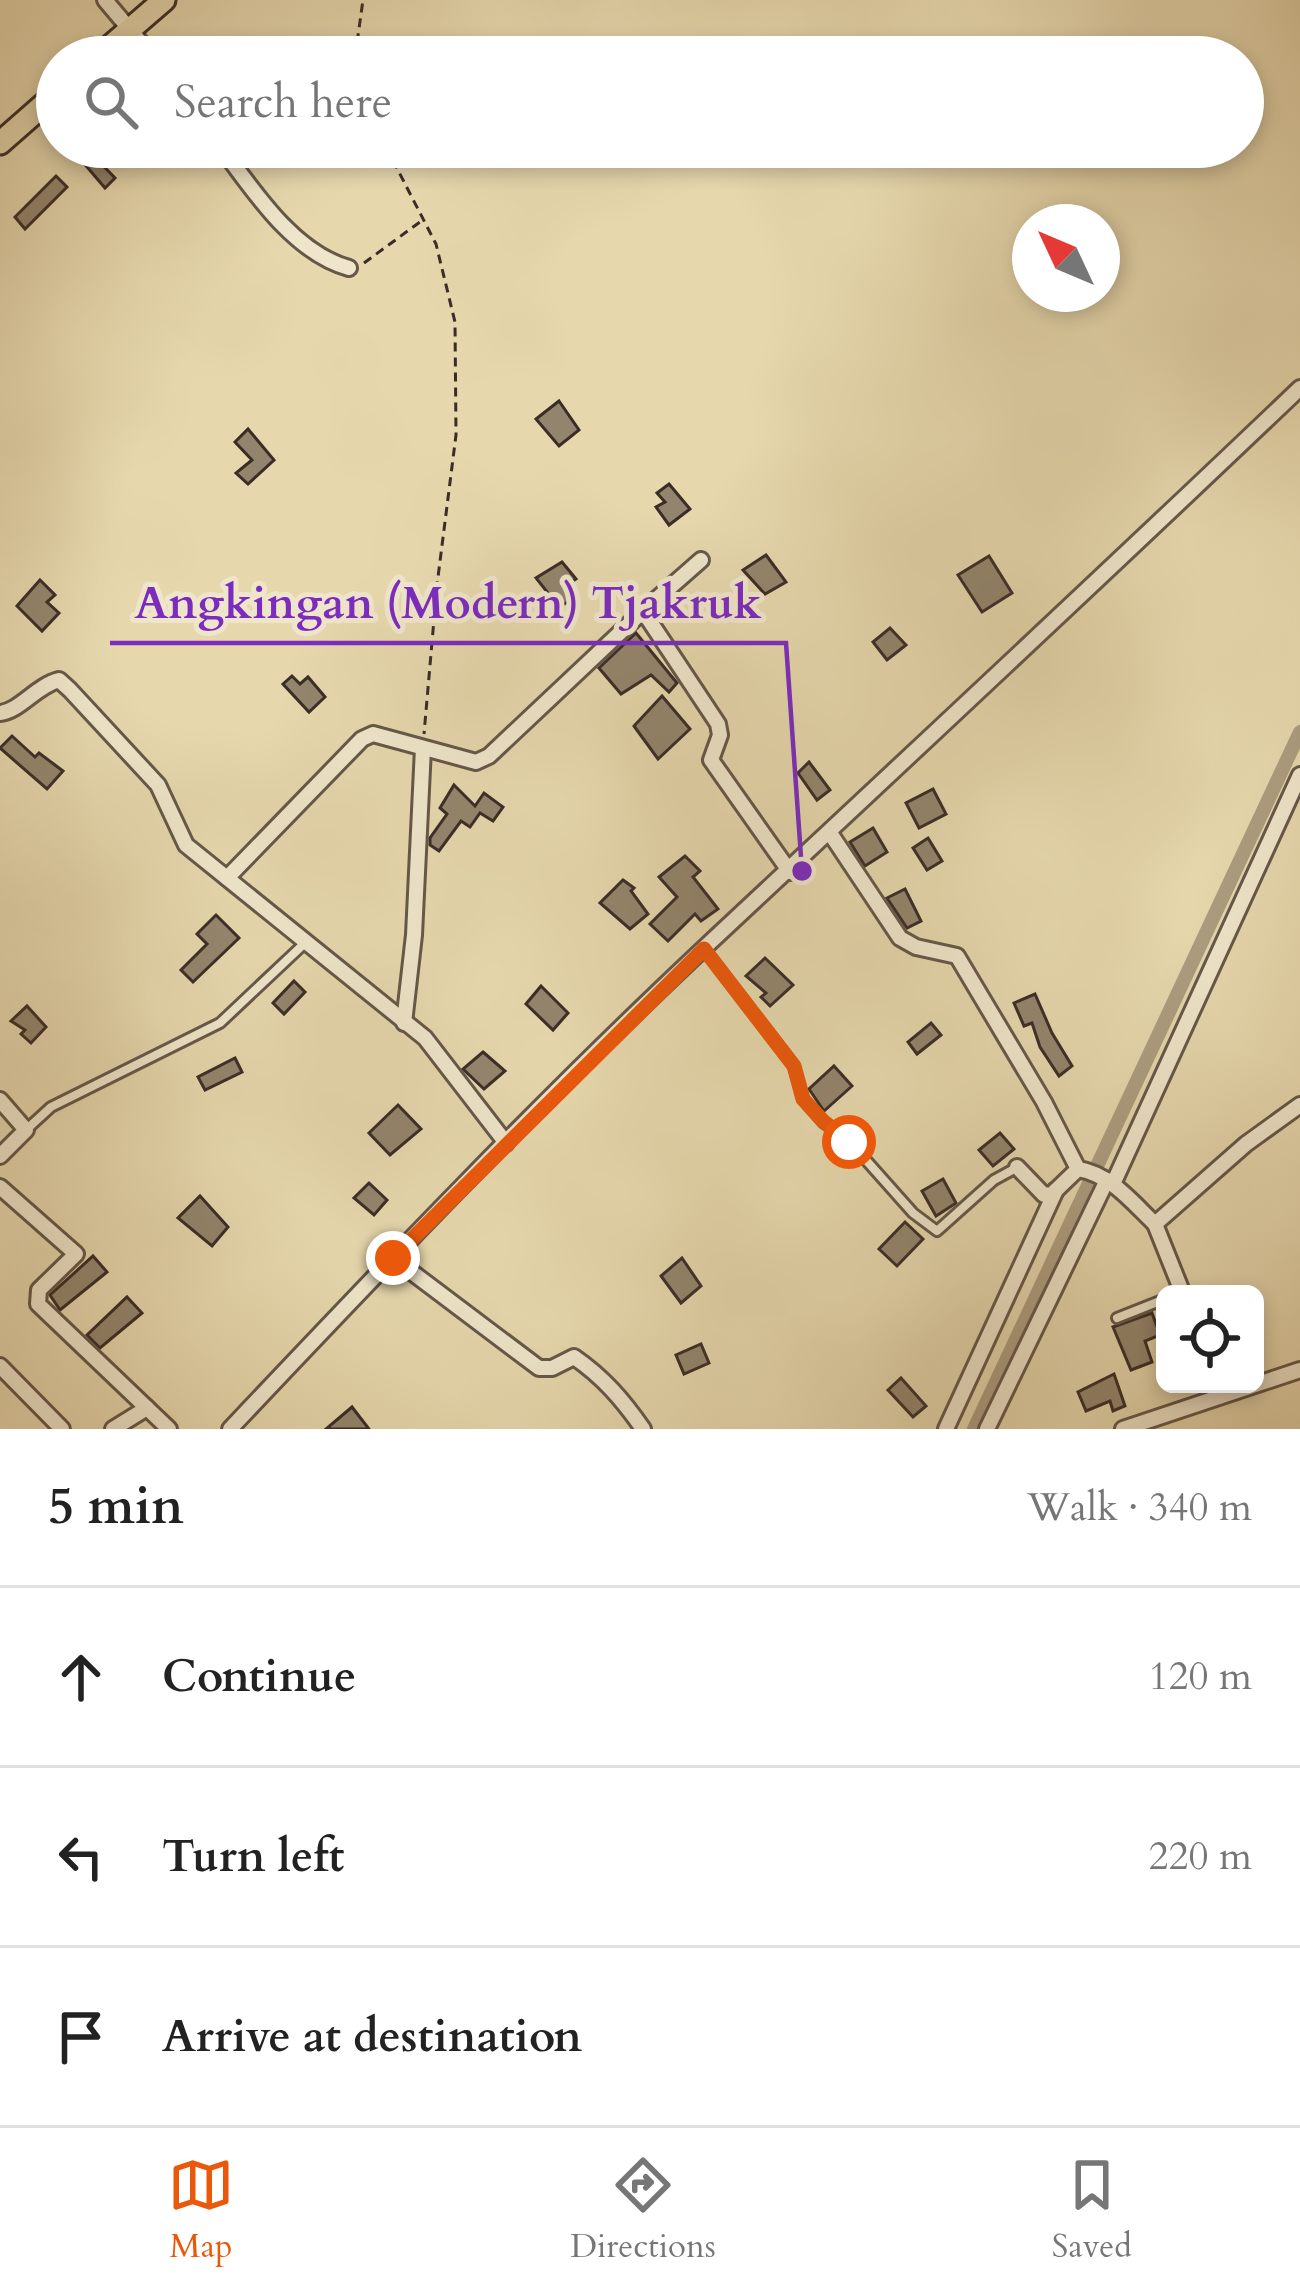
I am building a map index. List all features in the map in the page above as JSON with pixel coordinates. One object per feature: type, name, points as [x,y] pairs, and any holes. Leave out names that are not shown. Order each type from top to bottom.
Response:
[{"type":"main road","points":[[123,36],[164,0]]},
{"type":"main road","points":[[0,143],[36,111]]},
{"type":"street","points":[[106,0],[138,36]]},
{"type":"street","points":[[238,168],[308,247],[328,262],[349,268]]},
{"type":"street","points":[[230,1429],[506,1143],[704,949],[1300,388]]},
{"type":"street","points":[[227,878],[373,734],[476,762],[489,755],[701,560]]},
{"type":"street","points":[[643,611],[718,724],[720,735],[711,760],[722,780],[790,872]]},
{"type":"street","points":[[1,715],[43,684],[59,680],[150,774],[186,845],[425,1038],[506,1143]]},
{"type":"street","points":[[404,1023],[414,935],[423,748]]},
{"type":"street","points":[[987,1429],[1300,776]]},
{"type":"street","points":[[830,833],[900,938],[916,947],[957,956],[1081,1168],[1108,1180],[1155,1224],[1177,1285]]},
{"type":"street","points":[[0,1100],[26,1130],[0,1156]]},
{"type":"street","points":[[1155,1224],[1246,1144],[1300,1106]]},
{"type":"street","points":[[1017,1167],[1039,1193],[1049,1196],[1081,1168]]},
{"type":"street","points":[[0,1186],[76,1254],[39,1290],[38,1304],[169,1429]]},
{"type":"street","points":[[946,1429],[1056,1190]]},
{"type":"street","points":[[393,1258],[539,1368],[574,1358],[592,1370],[622,1398],[641,1428]]},
{"type":"street","points":[[0,1366],[62,1429]]},
{"type":"street","points":[[1264,1380],[1300,1370]]},
{"type":"street","points":[[1123,1429],[1217,1393]]},
{"type":"street","points":[[113,1429],[146,1408]]},
{"type":"lane","points":[[26,1130],[51,1106],[220,1023],[307,941]]},
{"type":"lane","points":[[704,949],[794,1066],[803,1099],[913,1214],[937,1231],[994,1180],[1017,1167]]},
{"type":"lane","points":[[1118,1318],[1156,1302]]},
{"type":"path","points":[[358,36],[363,0]]},
{"type":"path","points":[[398,168],[426,218],[449,286],[454,322],[456,435],[436,585],[423,748]]},
{"type":"path","points":[[349,268],[367,262],[426,218]]},
{"type":"building","points":[[88,168],[105,168],[115,178],[105,188]]},
{"type":"building","points":[[56,176],[67,187],[25,229],[15,217]]},
{"type":"building","points":[[559,401],[579,430],[559,446],[536,419]]},
{"type":"building","points":[[248,429],[274,460],[248,484],[236,473],[252,460],[235,442]]},
{"type":"building","points":[[669,484],[690,509],[669,525],[656,507],[665,502],[657,493]]},
{"type":"building","points":[[766,555],[786,582],[765,594],[743,570]]},
{"type":"building","points":[[989,556],[1012,593],[982,612],[958,575]]},
{"type":"building","points":[[562,562],[576,579],[565,586],[576,597],[559,607],[536,578]]},
{"type":"building","points":[[40,580],[55,595],[47,602],[59,613],[42,631],[17,606]]},
{"type":"building","points":[[890,628],[906,645],[887,660],[873,642]]},
{"type":"building","points":[[636,633],[677,683],[669,692],[651,675],[621,694],[599,668]]},
{"type":"building","points":[[292,676],[300,684],[308,677],[325,697],[309,712],[283,684]]},
{"type":"building","points":[[662,696],[690,729],[658,759],[634,726]]},
{"type":"building","points":[[12,736],[35,757],[39,753],[63,771],[47,789],[0,748]]},
{"type":"building","points":[[809,762],[830,790],[817,800],[798,773]]},
{"type":"building","points":[[454,785],[475,806],[484,793],[503,807],[493,821],[480,813],[470,827],[461,821],[439,851],[430,845],[430,838],[447,814],[440,808]]},
{"type":"building","points":[[933,789],[946,814],[919,828],[906,803]]},
{"type":"building","points":[[873,828],[887,852],[865,866],[850,842]]},
{"type":"building","points":[[928,838],[942,861],[927,870],[913,848]]},
{"type":"building","points":[[685,856],[700,871],[693,877],[718,909],[701,921],[695,914],[668,941],[650,924],[677,897],[659,877]]},
{"type":"building","points":[[623,880],[634,888],[631,891],[648,914],[630,929],[600,903]]},
{"type":"building","points":[[905,889],[921,921],[907,928],[887,898]]},
{"type":"building","points":[[216,915],[239,938],[193,982],[181,970],[207,944],[197,934]]},
{"type":"building","points":[[765,958],[793,985],[770,1006],[761,997],[766,993],[746,976]]},
{"type":"building","points":[[294,981],[305,992],[284,1014],[273,1003]]},
{"type":"building","points":[[541,986],[568,1013],[553,1030],[526,1004]]},
{"type":"building","points":[[1035,994],[1072,1066],[1059,1076],[1040,1047],[1032,1023],[1024,1026],[1014,1003]]},
{"type":"building","points":[[27,1006],[46,1027],[31,1043],[21,1034],[25,1030],[11,1021]]},
{"type":"building","points":[[931,1023],[941,1035],[917,1054],[908,1042]]},
{"type":"building","points":[[483,1052],[505,1071],[484,1089],[463,1069]]},
{"type":"building","points":[[235,1058],[242,1072],[205,1090],[198,1077]]},
{"type":"building","points":[[834,1066],[852,1086],[824,1111],[809,1089]]},
{"type":"building","points":[[398,1105],[421,1129],[390,1155],[369,1133]]},
{"type":"building","points":[[1000,1133],[1014,1149],[993,1166],[979,1150]]},
{"type":"building","points":[[943,1179],[956,1203],[936,1216],[922,1191]]},
{"type":"building","points":[[369,1183],[387,1200],[374,1215],[354,1198]]},
{"type":"building","points":[[200,1196],[228,1227],[212,1246],[178,1218]]},
{"type":"building","points":[[905,1222],[923,1239],[897,1266],[879,1249]]},
{"type":"building","points":[[93,1256],[107,1272],[60,1310],[50,1295]]},
{"type":"building","points":[[682,1258],[701,1286],[681,1303],[661,1276]]},
{"type":"building","points":[[127,1297],[142,1313],[100,1348],[87,1335]]},
{"type":"building","points":[[1152,1313],[1156,1337],[1145,1341],[1152,1362],[1131,1370],[1113,1327]]},
{"type":"building","points":[[701,1344],[709,1363],[684,1374],[676,1355]]},
{"type":"building","points":[[1114,1374],[1125,1406],[1113,1411],[1110,1401],[1086,1411],[1078,1392]]},
{"type":"building","points":[[901,1378],[926,1406],[913,1417],[888,1390]]},
{"type":"building","points":[[352,1407],[369,1429],[326,1429]]},
{"type":"waterway","points":[[974,1429],[1300,732]]},
{"type":"place","name":"Angkingan (Modern) Tjakruk","points":[[802,871]]},
{"type":"route","points":[[393,1258],[704,949],[794,1066],[803,1099],[849,1142]]}]
